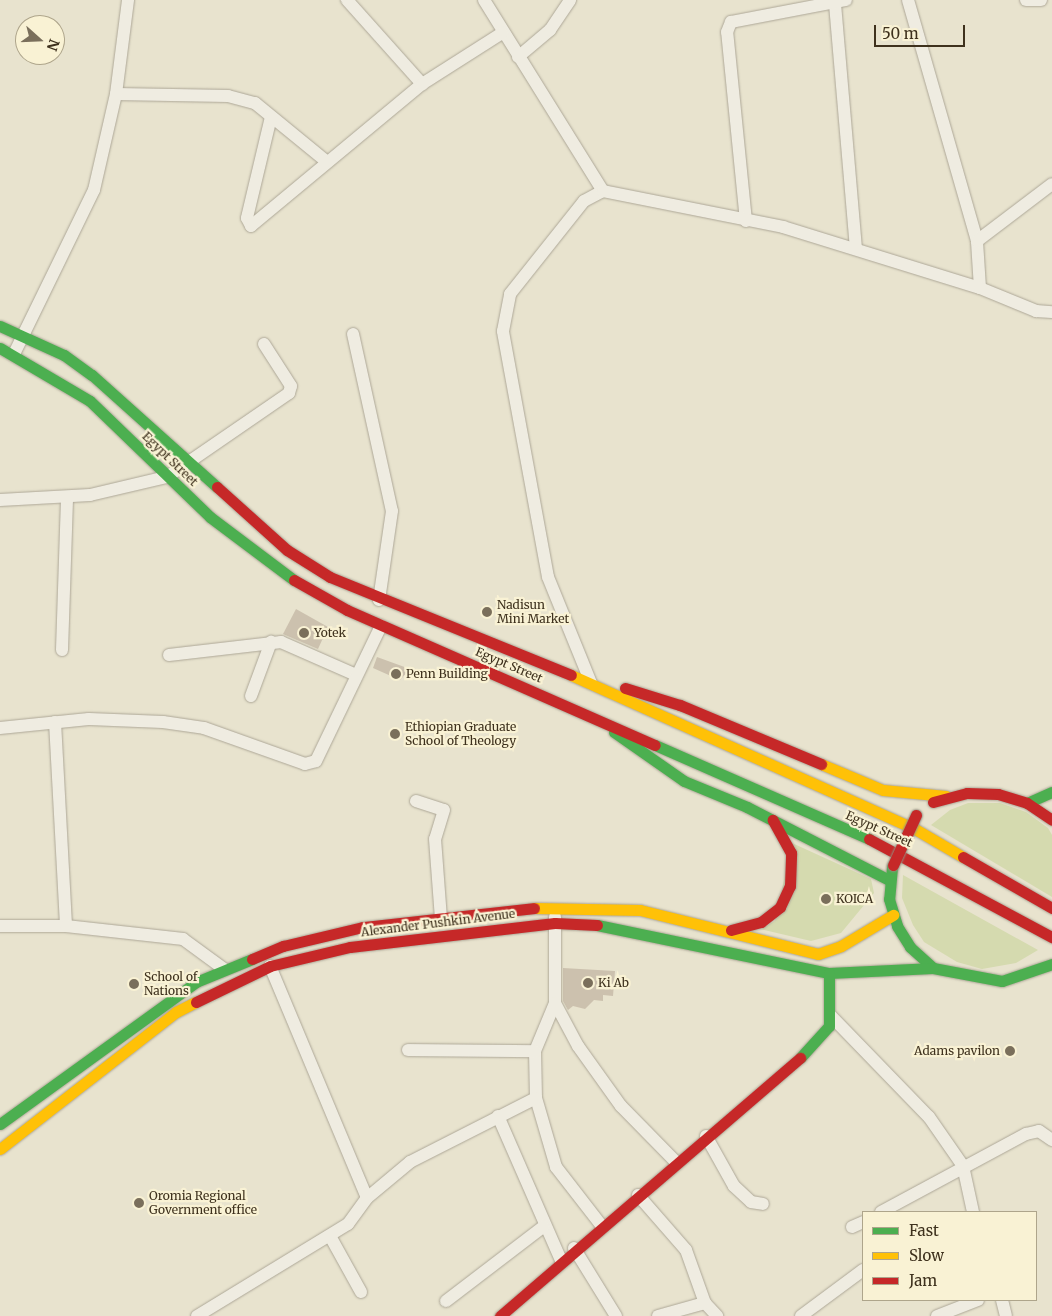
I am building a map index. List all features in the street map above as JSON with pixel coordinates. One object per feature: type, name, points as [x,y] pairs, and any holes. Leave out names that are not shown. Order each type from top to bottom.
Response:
[{"type":"main road","name":"Egypt Street","points":[[0,326],[25,335],[92,375],[186,463],[287,550],[379,600],[594,685],[915,829],[1052,908]]},
{"type":"main road","name":"Egypt Street","points":[[0,348],[14,354],[90,401],[167,477],[284,574],[381,626],[602,720],[909,857],[1052,937]]},
{"type":"main road","points":[[594,685],[626,688],[680,705],[882,790],[946,796],[998,794],[1027,803],[1052,820]]},
{"type":"main road","points":[[602,720],[624,742],[660,768],[773,820],[890,880]]},
{"type":"main road","points":[[1027,803],[1052,792]]},
{"type":"main road","points":[[933,968],[910,947],[893,915],[890,880],[893,865],[916,815],[946,796]]},
{"type":"main road","points":[[729,930],[761,922],[780,907],[790,886],[791,853],[773,820]]},
{"type":"main road","name":"Alexander Pushkin Avenue","points":[[0,1124],[139,1020],[224,969],[283,946],[345,932],[441,918],[556,906],[640,910],[729,930],[818,954],[841,946],[893,915]]},
{"type":"main road","name":"Alexander Pushkin Avenue","points":[[0,1148],[176,1012],[270,966],[350,947],[555,923],[618,926],[829,973],[933,968],[1002,980],[1050,968]]},
{"type":"main road","points":[[345,932],[350,947]]},
{"type":"main road","points":[[500,1316],[574,1248],[638,1195],[675,1161],[818,1043],[830,1015],[829,973]]},
{"type":"street","points":[[14,354],[25,335],[94,190],[116,94],[128,0]]},
{"type":"street","points":[[346,0],[422,84]]},
{"type":"street","points":[[484,0],[502,33],[603,191]]},
{"type":"street","points":[[518,57],[550,30],[570,0]]},
{"type":"street","points":[[908,0],[978,241],[980,288]]},
{"type":"street","points":[[1026,0],[1041,0]]},
{"type":"street","points":[[746,220],[727,32],[731,22],[741,18],[840,2],[856,247]]},
{"type":"street","points":[[271,116],[248,224],[258,224],[327,162],[422,84],[502,33]]},
{"type":"street","points":[[116,94],[228,96],[255,103],[327,162]]},
{"type":"street","points":[[978,241],[1052,184]]},
{"type":"street","points":[[594,685],[548,577],[503,331],[510,294],[542,248],[584,201],[603,191],[746,220],[856,247],[980,288],[1036,311],[1052,312]]},
{"type":"street","points":[[353,334],[392,511],[379,600]]},
{"type":"street","points":[[0,500],[67,498],[167,477],[289,393],[291,386],[264,344]]},
{"type":"street","points":[[62,650],[67,498]]},
{"type":"street","points":[[0,728],[90,719],[204,728],[305,764],[322,754],[356,676],[381,626]]},
{"type":"street","points":[[169,655],[271,642],[356,676]]},
{"type":"street","points":[[250,696],[271,642]]},
{"type":"street","points":[[55,722],[66,926]]},
{"type":"street","points":[[416,802],[444,810],[435,839],[441,918]]},
{"type":"street","points":[[556,906],[555,1003],[536,1050],[536,1098],[556,1167],[601,1225]]},
{"type":"street","points":[[0,926],[66,926],[183,939],[224,969]]},
{"type":"street","points":[[270,966],[367,1198]]},
{"type":"street","points":[[555,1003],[578,1046],[621,1106],[675,1161]]},
{"type":"street","points":[[830,1015],[929,1117],[963,1166],[973,1211]]},
{"type":"street","points":[[408,1050],[536,1050]]},
{"type":"street","points":[[198,1316],[348,1224],[367,1198],[410,1162],[536,1098]]},
{"type":"street","points":[[498,1116],[544,1226],[561,1260]]},
{"type":"street","points":[[883,1211],[963,1166],[1026,1134],[1039,1131],[1052,1140]]},
{"type":"street","points":[[706,1136],[734,1186],[751,1202],[763,1204]]},
{"type":"street","points":[[638,1195],[686,1250],[705,1303],[717,1316]]},
{"type":"street","points":[[446,1301],[544,1226]]},
{"type":"street","points":[[330,1236],[361,1292]]},
{"type":"street","points":[[574,1248],[616,1316]]},
{"type":"street","points":[[801,1316],[862,1271]]},
{"type":"street","points":[[937,1316],[975,1301]]},
{"type":"street","points":[[1002,1301],[1006,1316]]},
{"type":"street","points":[[658,1316],[680,1313],[705,1303]]},
{"type":"green space","points":[[968,803],[1000,803],[1026,812],[1048,828],[1052,835],[1052,897],[931,825],[950,810]]},
{"type":"green space","points":[[792,843],[871,879],[874,893],[841,933],[811,941],[760,929],[775,921]]},
{"type":"green space","points":[[903,875],[1038,950],[1016,963],[982,969],[957,962],[924,942],[913,925],[902,898]]},
{"type":"building","name":"Yotek","points":[[296,609],[328,627],[318,649],[283,634]]},
{"type":"building","name":"Penn Building","points":[[377,657],[410,669],[400,680],[373,668]]},
{"type":"building","name":"Ki Ab","points":[[563,968],[615,971],[613,996],[603,995],[603,1001],[594,1000],[585,1009],[573,1006],[568,1010],[563,1001]]},
{"type":"traffic: fast","points":[[0,326],[64,355],[92,375],[217,487]]},
{"type":"traffic: fast","points":[[0,348],[90,401],[210,517],[294,580]]},
{"type":"traffic: fast","points":[[614,732],[684,781],[747,807],[889,880]]},
{"type":"traffic: fast","points":[[655,745],[869,839]]},
{"type":"traffic: fast","points":[[1027,803],[1052,792]]},
{"type":"traffic: fast","points":[[892,867],[889,899],[897,926],[910,947],[933,968],[1002,981],[1052,964]]},
{"type":"traffic: fast","points":[[597,925],[829,973],[933,968]]},
{"type":"traffic: fast","points":[[0,1124],[196,982],[252,959]]},
{"type":"traffic: fast","points":[[800,1058],[829,1026],[829,973]]},
{"type":"traffic: slow","points":[[571,675],[915,829],[963,857]]},
{"type":"traffic: slow","points":[[821,764],[883,790],[946,796]]},
{"type":"traffic: slow","points":[[534,908],[640,910],[818,954],[841,946],[893,915]]},
{"type":"traffic: slow","points":[[0,1149],[176,1012],[196,1002]]},
{"type":"traffic: jam","points":[[217,487],[287,550],[330,577],[571,675]]},
{"type":"traffic: jam","points":[[294,580],[347,610],[655,745]]},
{"type":"traffic: jam","points":[[625,688],[680,705],[821,764]]},
{"type":"traffic: jam","points":[[933,802],[967,793],[998,794],[1027,803],[1052,820]]},
{"type":"traffic: jam","points":[[893,865],[916,815]]},
{"type":"traffic: jam","points":[[731,930],[761,922],[780,907],[790,886],[791,853],[773,820]]},
{"type":"traffic: jam","points":[[869,839],[1052,937]]},
{"type":"traffic: jam","points":[[963,857],[1052,908]]},
{"type":"traffic: jam","points":[[252,959],[283,946],[363,927],[534,908]]},
{"type":"traffic: jam","points":[[196,1002],[270,966],[350,947],[555,923],[597,925]]},
{"type":"traffic: jam","points":[[500,1316],[800,1058]]},
{"type":"place","name":"Nadisun Mini Market","points":[[487,612]]},
{"type":"place","name":"Yotek","points":[[304,633]]},
{"type":"place","name":"Penn Building","points":[[396,674]]},
{"type":"place","name":"Ethiopian Graduate School of Theology","points":[[395,734]]},
{"type":"place","name":"KOICA","points":[[826,899]]},
{"type":"place","name":"Ki Ab","points":[[588,983]]},
{"type":"place","name":"School of Nations","points":[[134,984]]},
{"type":"place","name":"Adams pavilon","points":[[1010,1051]]},
{"type":"place","name":"Oromia Regional Government office","points":[[139,1203]]}]
